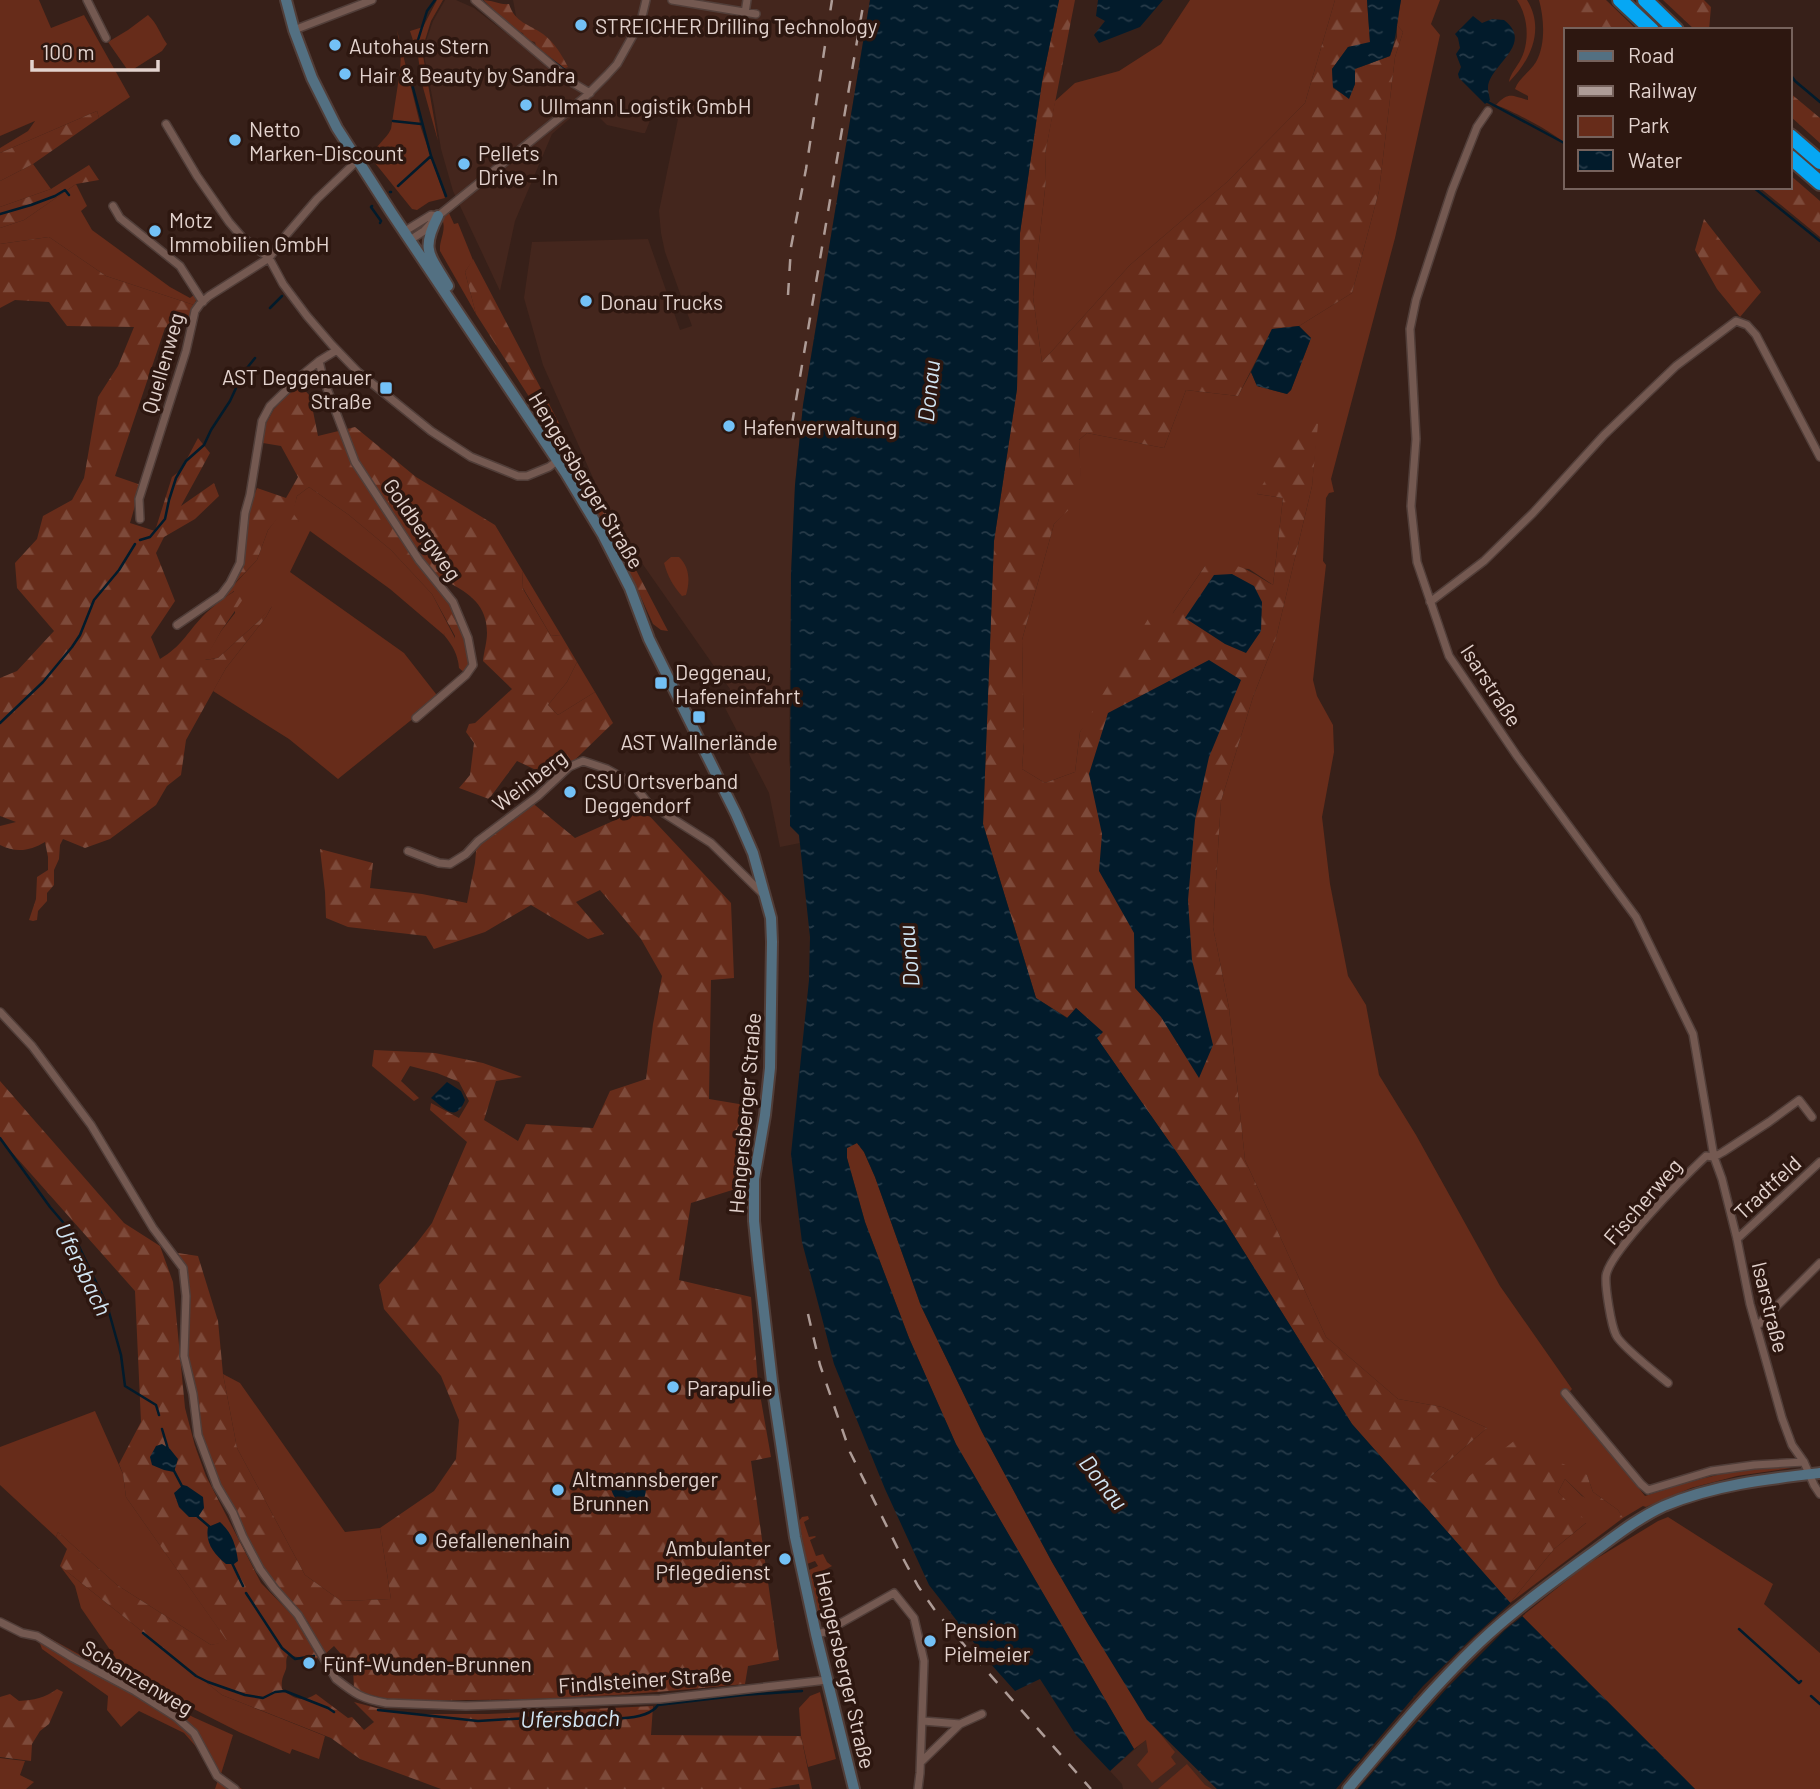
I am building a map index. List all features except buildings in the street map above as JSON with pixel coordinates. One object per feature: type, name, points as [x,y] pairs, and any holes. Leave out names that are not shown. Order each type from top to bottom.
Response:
[{"type":"highway","points":[[1620,0],[1650,28]]},
{"type":"highway","points":[[1645,0],[1674,28]]},
{"type":"highway","points":[[1792,137],[1820,162]]},
{"type":"highway","points":[[1792,159],[1820,183]]},
{"type":"main road","name":"Hengersberger Straße","points":[[286,0],[312,78],[337,128],[557,461],[602,534],[630,588],[652,646],[753,853],[771,918],[772,942],[770,1068],[754,1179],[754,1221],[772,1378],[792,1516],[816,1634],[854,1789]]},
{"type":"main road","name":"Hengersberger Straße","points":[[438,216],[428,234],[427,248],[451,290],[451,302]]},
{"type":"main road","points":[[1348,1789],[1413,1712],[1480,1642],[1537,1594],[1638,1520],[1663,1507],[1708,1491],[1738,1484],[1815,1474]]},
{"type":"street","points":[[87,0],[106,38]]},
{"type":"street","points":[[294,30],[372,0]]},
{"type":"street","points":[[475,0],[573,83],[590,93]]},
{"type":"street","points":[[407,235],[431,215],[438,216],[590,93],[617,64],[649,0]]},
{"type":"street","points":[[672,0],[756,14]]},
{"type":"street","points":[[745,13],[747,0]]},
{"type":"street","name":"Isarstraße","points":[[1488,111],[1477,127],[1452,190],[1416,300],[1410,329],[1416,439],[1411,506],[1417,562],[1449,656],[1517,756],[1636,917],[1693,1034],[1714,1157],[1737,1239],[1750,1304],[1782,1418],[1792,1445],[1815,1474],[1820,1494]]},
{"type":"street","points":[[166,124],[229,222],[269,258],[283,284],[307,316],[358,372],[431,431],[471,457],[518,476],[527,476],[557,461]]},
{"type":"street","name":"Quellenweg","points":[[140,519],[139,499],[186,351],[195,311],[203,302],[269,258],[317,199],[358,160]]},
{"type":"street","points":[[113,206],[120,218],[180,266],[203,302]]},
{"type":"street","points":[[1430,602],[1484,561],[1533,513],[1604,435],[1676,366],[1736,321],[1747,326],[1756,335],[1820,457]]},
{"type":"street","points":[[177,625],[221,596],[240,563],[245,513],[262,421],[270,406],[318,361],[337,350]]},
{"type":"street","name":"Goldbergweg","points":[[318,361],[355,461],[419,560],[453,602],[468,638],[472,665],[466,675],[416,718]]},
{"type":"street","name":"Weinberg","points":[[408,851],[439,863],[450,864],[538,796],[569,767],[583,761],[607,769],[632,783],[648,803],[711,844],[765,896]]},
{"type":"street","name":"Findlsteiner Straße","points":[[0,1012],[32,1046],[91,1125],[153,1228],[183,1268],[186,1296],[184,1356],[193,1394],[198,1435],[218,1486],[260,1569],[298,1615],[336,1679],[357,1696],[386,1703],[466,1706],[648,1700],[827,1680]]},
{"type":"street","points":[[1714,1157],[1798,1100],[1812,1117]]},
{"type":"street","name":"Fischerweg","points":[[1668,1382],[1616,1337],[1606,1275],[1619,1251],[1680,1181],[1706,1156],[1714,1157]]},
{"type":"street","name":"Tradtfeld","points":[[1737,1239],[1820,1162]]},
{"type":"street","points":[[1757,1326],[1820,1263]]},
{"type":"street","points":[[1565,1392],[1648,1490],[1711,1471],[1804,1462]]},
{"type":"street","points":[[816,1634],[825,1632],[894,1592],[914,1618],[925,1661],[918,1789]]},
{"type":"street","name":"Schanzenweg","points":[[0,1622],[22,1633],[37,1636],[176,1717],[194,1733],[217,1776],[235,1789]]},
{"type":"street","points":[[920,1762],[960,1724],[982,1714]]},
{"type":"street","points":[[923,1721],[960,1724]]},
{"type":"shaded area","points":[[445,0],[456,0],[474,8],[506,33],[517,21],[513,0],[870,0],[803,405],[795,485],[789,760],[800,843],[780,847],[769,793],[723,704],[730,689],[630,546],[597,487],[543,365],[524,298],[532,242],[648,239],[680,330],[692,326],[665,252],[659,211],[678,119],[655,108],[645,133],[642,133],[607,125],[593,111],[583,107],[552,134],[515,221],[500,291],[453,191],[441,149],[423,50],[433,21]]},
{"type":"shaded area","points":[[1157,1730],[1217,1789],[1123,1789],[1122,1784],[1110,1771]]},
{"type":"green space","points":[[0,0],[39,0],[51,28],[84,15],[130,97],[99,118],[97,111],[0,153],[0,148],[28,131],[35,121],[0,136]]},
{"type":"green space","points":[[437,0],[443,0],[431,21],[422,50],[438,141],[410,31],[423,27]]},
{"type":"green space","points":[[482,0],[509,4],[519,19],[551,41],[568,67],[559,67],[537,49],[535,42],[525,39],[523,33]]},
{"type":"green space","points":[[1059,0],[1075,0],[1045,154],[1046,180],[1033,297],[1042,362],[1130,265],[1227,182],[1305,103],[1335,0],[1367,0],[1370,43],[1348,47],[1332,69],[1333,88],[1349,98],[1355,84],[1355,69],[1390,56],[1397,37],[1397,25],[1403,32],[1395,57],[1379,191],[1352,293],[1299,326],[1272,329],[1238,396],[1186,390],[1164,448],[1087,433],[1079,440],[1082,497],[1054,524],[1022,640],[1022,769],[1045,783],[1075,772],[1080,732],[1148,619],[1173,613],[1205,566],[1235,566],[1273,585],[1283,498],[1257,494],[1302,419],[1318,424],[1312,486],[1276,638],[1253,697],[1221,801],[1213,927],[1229,1008],[1245,1160],[1326,1337],[1398,1399],[1442,1407],[1487,1428],[1430,1477],[1449,1492],[1514,1441],[1587,1475],[1593,1492],[1618,1510],[1623,1518],[1607,1519],[1565,1479],[1558,1492],[1587,1522],[1554,1549],[1510,1603],[1352,1424],[1226,1223],[1096,1037],[1102,1032],[1076,1008],[1068,1018],[1036,998],[983,824],[994,541],[1017,389],[1020,233],[1042,82]]},
{"type":"green space","points":[[1190,0],[1335,0],[1305,103],[1227,182],[1130,265],[1042,362],[1033,297],[1046,180],[1045,154],[1055,101],[1075,83],[1119,71],[1161,44]]},
{"type":"green space","points":[[1401,0],[1440,0],[1431,24],[1440,35],[1395,238],[1331,479],[1334,492],[1329,493],[1326,498],[1323,561],[1326,565],[1313,680],[1317,696],[1333,725],[1334,752],[1322,817],[1330,884],[1348,976],[1366,1005],[1379,1075],[1416,1135],[1500,1286],[1572,1389],[1566,1396],[1645,1496],[1733,1472],[1774,1467],[1791,1468],[1737,1476],[1691,1488],[1643,1506],[1510,1603],[1554,1549],[1586,1523],[1558,1492],[1565,1479],[1582,1496],[1622,1517],[1618,1510],[1593,1492],[1587,1475],[1448,1493],[1430,1477],[1487,1428],[1442,1407],[1398,1399],[1326,1337],[1245,1160],[1229,1008],[1213,927],[1221,801],[1253,697],[1276,638],[1312,486],[1317,424],[1257,494],[1283,498],[1273,585],[1249,569],[1205,566],[1173,613],[1080,732],[1075,772],[1045,783],[1022,769],[1022,640],[1054,524],[1081,496],[1079,440],[1087,433],[1164,448],[1186,390],[1238,396],[1251,372],[1257,386],[1287,394],[1291,390],[1311,338],[1299,326],[1352,293],[1379,191],[1395,57],[1403,32],[1397,25]]},
{"type":"green space","points":[[1517,0],[1527,0],[1535,22],[1535,33],[1524,64],[1509,82],[1524,52],[1527,37],[1524,13]]},
{"type":"green space","points":[[1539,0],[1575,0],[1584,28],[1564,28],[1564,143],[1532,122],[1496,105],[1508,96],[1528,100],[1528,96],[1515,89],[1539,55],[1543,23]]},
{"type":"green space","points":[[1574,0],[1606,0],[1635,28],[1584,28],[1576,18]]},
{"type":"green space","points":[[1663,0],[1704,0],[1711,7],[1709,28],[1693,28]]},
{"type":"green space","points":[[148,15],[167,44],[162,51],[129,72],[108,42]]},
{"type":"green space","points":[[397,30],[421,128],[445,198],[429,202],[417,210],[412,209],[371,158],[391,129],[400,71],[401,53]]},
{"type":"green space","points":[[1792,95],[1820,118],[1820,143],[1792,118]]},
{"type":"green space","points":[[97,111],[99,118],[33,164],[0,181],[0,153]]},
{"type":"green space","points":[[33,164],[51,189],[0,207],[0,181]]},
{"type":"green space","points":[[89,165],[99,180],[76,184],[24,220],[0,228],[0,207],[51,189]]},
{"type":"green space","points":[[1792,177],[1820,201],[1820,237],[1761,189],[1792,189]]},
{"type":"green space","points":[[76,184],[87,206],[81,211],[92,230],[170,287],[190,298],[195,294],[197,298],[194,305],[106,276],[49,237],[0,244],[0,228],[24,220]]},
{"type":"green space","points":[[449,213],[454,224],[458,223],[473,260],[465,272],[476,314],[440,251],[444,227],[442,219]]},
{"type":"green space","points":[[1704,219],[1761,292],[1740,317],[1717,289],[1695,250]]},
{"type":"green space","points":[[49,237],[106,276],[194,305],[187,320],[165,328],[115,476],[141,485],[130,523],[155,531],[172,477],[181,470],[198,438],[210,453],[181,506],[214,483],[219,496],[195,519],[164,537],[156,553],[175,601],[151,637],[160,659],[179,644],[211,608],[242,587],[248,592],[205,660],[218,658],[260,620],[274,602],[266,617],[226,668],[186,740],[181,775],[167,786],[156,805],[110,839],[85,848],[63,839],[54,870],[54,885],[47,893],[47,901],[38,911],[37,920],[33,921],[29,920],[36,899],[37,877],[48,870],[48,857],[45,842],[23,850],[0,845],[0,826],[16,822],[0,816],[0,678],[17,671],[54,631],[17,588],[15,563],[37,539],[43,516],[72,500],[84,478],[98,397],[118,366],[134,327],[67,326],[49,302],[15,300],[0,308],[0,244]]},
{"type":"green space","points":[[473,259],[668,631],[653,624],[629,571],[569,459],[476,314],[465,272]]},
{"type":"green space","points":[[298,383],[310,396],[318,436],[355,427],[416,477],[495,525],[522,570],[523,589],[551,636],[561,635],[577,662],[567,682],[548,705],[558,715],[595,692],[613,723],[555,779],[517,761],[489,799],[459,788],[470,775],[474,743],[466,732],[469,724],[475,723],[512,689],[483,661],[487,633],[484,615],[476,602],[463,591],[448,582],[441,587],[453,605],[465,634],[472,665],[466,674],[459,668],[458,659],[444,635],[445,632],[455,639],[432,594],[391,550],[349,515],[309,487],[297,496],[293,513],[300,523],[277,519],[268,530],[257,560],[231,587],[244,565],[248,511],[257,488],[286,498],[298,477],[281,446],[263,443],[263,429],[274,409]]},
{"type":"green space","points":[[309,487],[349,515],[391,550],[432,594],[456,640],[445,633],[444,635],[390,589],[310,531],[290,572],[404,653],[436,694],[436,699],[338,779],[289,739],[213,691],[226,668],[272,606],[218,658],[204,660],[235,613],[234,591],[216,604],[257,560],[268,530],[277,518],[299,522],[292,513],[297,496]]},
{"type":"green space","points":[[671,557],[679,557],[687,570],[686,595],[682,596],[667,573],[664,563]]},
{"type":"green space","points":[[522,570],[561,635],[551,636],[523,588]]},
{"type":"green space","points":[[577,662],[595,692],[558,715],[548,705],[567,682]]},
{"type":"green space","name":"Gefallenenhain","points":[[530,801],[575,838],[642,808],[731,903],[734,978],[711,980],[709,1099],[751,1106],[745,1186],[691,1203],[679,1280],[751,1297],[758,1383],[771,1457],[751,1461],[779,1660],[748,1666],[745,1684],[540,1699],[426,1701],[383,1698],[354,1689],[353,1668],[334,1646],[324,1655],[308,1622],[268,1575],[254,1553],[226,1496],[204,1446],[199,1425],[189,1364],[186,1273],[178,1253],[198,1256],[218,1321],[223,1374],[237,1448],[305,1575],[341,1601],[391,1599],[380,1528],[434,1491],[456,1459],[459,1420],[441,1376],[384,1309],[379,1285],[432,1223],[467,1142],[430,1110],[431,1103],[459,1118],[469,1101],[459,1082],[410,1066],[401,1081],[419,1098],[414,1101],[372,1066],[374,1050],[435,1053],[483,1063],[522,1077],[496,1081],[484,1120],[518,1141],[526,1124],[593,1128],[610,1091],[646,1079],[662,976],[641,939],[600,890],[576,902],[604,934],[588,939],[531,905],[485,932],[434,949],[426,936],[348,927],[326,918],[320,849],[373,863],[370,888],[467,903],[477,841]]},
{"type":"green space","points":[[0,1081],[124,1223],[160,1246],[173,1282],[185,1408],[206,1476],[261,1583],[295,1618],[318,1658],[311,1660],[288,1655],[282,1689],[298,1699],[316,1694],[348,1718],[352,1717],[364,1730],[374,1722],[354,1702],[384,1710],[419,1714],[488,1714],[653,1706],[651,1735],[801,1736],[812,1789],[800,1789],[799,1784],[768,1789],[441,1789],[360,1759],[331,1738],[222,1695],[60,1566],[67,1549],[56,1537],[58,1532],[117,1585],[211,1645],[227,1641],[126,1497],[119,1464],[141,1422],[135,1291],[0,1139]]},
{"type":"green space","points":[[857,1143],[875,1177],[921,1306],[982,1432],[1088,1624],[1157,1730],[1175,1752],[1171,1757],[1176,1764],[1152,1783],[1137,1765],[1148,1752],[1146,1740],[1134,1749],[956,1445],[909,1338],[865,1222],[847,1158],[847,1148]]},
{"type":"green space","points":[[223,1374],[240,1383],[345,1532],[380,1528],[391,1599],[341,1601],[305,1575],[237,1448]]},
{"type":"green space","points":[[95,1411],[123,1474],[126,1497],[228,1642],[211,1645],[117,1585],[58,1532],[56,1537],[0,1485],[0,1447]]},
{"type":"green space","points":[[808,1516],[809,1519],[804,1522],[809,1537],[816,1537],[810,1540],[816,1556],[823,1554],[832,1566],[815,1575],[813,1581],[825,1603],[820,1607],[827,1619],[832,1616],[834,1622],[821,1619],[817,1614],[809,1570],[818,1566],[815,1561],[807,1564],[799,1521]]},
{"type":"green space","points":[[1668,1517],[1773,1584],[1764,1604],[1820,1653],[1820,1789],[1695,1789],[1522,1616],[1586,1565]]},
{"type":"green space","points":[[60,1566],[222,1695],[325,1736],[319,1759],[292,1749],[290,1754],[239,1732],[119,1671],[124,1670],[81,1608],[75,1586]]},
{"type":"green space","points":[[44,1635],[193,1717],[233,1735],[221,1774],[242,1789],[215,1789],[220,1774],[184,1733],[139,1711],[121,1727],[107,1710],[108,1696],[42,1649],[37,1636]]},
{"type":"green space","points":[[57,1689],[63,1692],[49,1724],[40,1731],[32,1744],[31,1761],[0,1757],[0,1697],[10,1694],[19,1701],[30,1700]]},
{"type":"green space","points":[[820,1692],[836,1759],[808,1767],[801,1736],[799,1708],[810,1696]]},
{"type":"green space","points":[[0,1758],[25,1761],[20,1775],[34,1782],[26,1789],[0,1789]]},
{"type":"green space","points":[[1187,1764],[1205,1785],[1212,1789],[1158,1789]]},
{"type":"water","name":"Donau","points":[[870,0],[1059,0],[1042,82],[1020,233],[1017,389],[994,541],[983,824],[1036,998],[1067,1018],[1076,1008],[1103,1032],[1097,1038],[1226,1223],[1352,1424],[1522,1616],[1695,1789],[1217,1789],[1147,1720],[1052,1562],[982,1432],[921,1306],[875,1177],[857,1143],[847,1148],[847,1158],[865,1222],[909,1338],[956,1444],[1134,1749],[1110,1771],[1076,1735],[1040,1679],[1015,1691],[929,1585],[885,1489],[834,1364],[802,1242],[791,1154],[809,980],[810,937],[799,835],[790,826],[791,574],[795,485],[803,405]]},
{"type":"water","points":[[1098,0],[1163,0],[1140,27],[1099,43],[1094,35],[1105,21],[1096,16]]},
{"type":"water","points":[[1367,0],[1401,0],[1396,35],[1390,56],[1355,69],[1355,84],[1349,99],[1333,87],[1332,69],[1348,47],[1370,42]]},
{"type":"water","points":[[1473,16],[1482,23],[1492,19],[1504,20],[1512,29],[1515,38],[1513,47],[1490,80],[1490,100],[1485,104],[1458,74],[1461,67],[1456,54],[1460,48],[1455,34]]},
{"type":"water","points":[[1299,326],[1311,338],[1291,390],[1287,394],[1257,386],[1251,372],[1272,329]]},
{"type":"water","points":[[1232,574],[1254,586],[1262,602],[1261,631],[1246,653],[1225,644],[1185,618],[1214,575]]},
{"type":"water","points":[[1209,660],[1241,680],[1209,757],[1195,820],[1188,900],[1192,960],[1213,1045],[1199,1078],[1161,1017],[1135,988],[1134,933],[1099,871],[1102,834],[1089,774],[1108,713]]},
{"type":"water","points":[[447,1082],[461,1091],[465,1100],[458,1111],[450,1112],[431,1098]]},
{"type":"water","points":[[162,1444],[178,1459],[174,1472],[152,1465],[150,1457],[156,1446]]},
{"type":"water","points":[[629,1479],[637,1480],[645,1486],[640,1510],[626,1508],[612,1493],[611,1488]]},
{"type":"water","points":[[183,1485],[203,1497],[204,1508],[198,1517],[189,1517],[179,1507],[174,1493]]},
{"type":"water","points":[[220,1522],[228,1530],[235,1545],[238,1561],[234,1564],[226,1564],[209,1543],[208,1527]]},
{"type":"pier","points":[[1513,1601],[1525,1614],[1505,1630],[1447,1688],[1358,1789],[1336,1789],[1423,1686]]},
{"type":"waterway","points":[[418,40],[427,11],[435,0]]},
{"type":"waterway","points":[[481,0],[491,9]]},
{"type":"waterway","points":[[541,52],[566,71]]},
{"type":"waterway","points":[[1792,77],[1820,102]]},
{"type":"waterway","points":[[412,84],[431,156],[446,196]]},
{"type":"waterway","points":[[1486,101],[1564,143]]},
{"type":"waterway","points":[[393,121],[421,124]]},
{"type":"waterway","points":[[398,186],[431,156]]},
{"type":"waterway","points":[[1755,189],[1820,241]]},
{"type":"waterway","points":[[0,214],[31,205],[65,190],[69,195]]},
{"type":"waterway","points":[[372,206],[380,223]]},
{"type":"waterway","points":[[270,308],[282,296]]},
{"type":"waterway","points":[[140,540],[150,537],[165,519],[176,478],[186,461],[204,445],[243,373],[255,358]]},
{"type":"waterway","points":[[0,723],[43,682],[72,647],[80,635],[94,600],[119,570],[135,544]]},
{"type":"waterway","name":"Ufersbach","points":[[0,1138],[73,1234],[107,1305],[121,1355],[125,1386],[156,1405],[159,1415]]},
{"type":"waterway","name":"Ufersbach","points":[[162,1429],[168,1449]]},
{"type":"waterway","name":"Ufersbach","points":[[173,1469],[183,1488]]},
{"type":"waterway","name":"Ufersbach","points":[[197,1516],[211,1528]]},
{"type":"waterway","name":"Ufersbach","points":[[232,1563],[243,1586]]},
{"type":"waterway","name":"Ufersbach","points":[[246,1593],[282,1648],[295,1659],[314,1656]]},
{"type":"waterway","points":[[1739,1629],[1799,1683],[1801,1681]]},
{"type":"waterway","points":[[143,1633],[196,1676],[208,1682],[245,1695],[263,1698],[285,1691],[334,1712]]},
{"type":"waterway","name":"Ufersbach","points":[[378,1710],[478,1721],[579,1715],[621,1718],[643,1715],[658,1705],[802,1691]]},
{"type":"waterway","points":[[1811,1696],[1820,1704]]},
{"type":"railway","points":[[788,295],[791,247],[832,0]]},
{"type":"railway","points":[[792,424],[864,0]]},
{"type":"railway","points":[[808,1314],[820,1365],[850,1452],[918,1586],[970,1652],[1091,1789]]},
{"type":"place","name":"STREICHER Drilling Technology","points":[[581,25]]},
{"type":"place","name":"Autohaus Stern","points":[[335,45]]},
{"type":"place","name":"Hair & Beauty by Sandra","points":[[345,74]]},
{"type":"place","name":"Ullmann Logistik GmbH","points":[[526,105]]},
{"type":"place","name":"Netto Marken-Discount","points":[[235,140]]},
{"type":"place","name":"Pellets Drive - In","points":[[464,164]]},
{"type":"place","name":"Motz Immobilien GmbH","points":[[155,231]]},
{"type":"place","name":"Donau Trucks","points":[[586,301]]},
{"type":"place","name":"AST Deggenauer Straße","points":[[386,388]]},
{"type":"place","name":"Hafenverwaltung","points":[[729,426]]},
{"type":"place","name":"Deggenau, Hafeneinfahrt","points":[[661,683]]},
{"type":"place","name":"AST Wallnerlände","points":[[699,717]]},
{"type":"place","name":"CSU Ortsverband Deggendorf","points":[[570,792]]},
{"type":"place","name":"Parapulie","points":[[673,1387]]},
{"type":"place","name":"Altmannsberger Brunnen","points":[[558,1490]]},
{"type":"place","name":"Gefallenenhain","points":[[421,1539]]},
{"type":"place","name":"Ambulanter Pflegedienst","points":[[785,1559]]},
{"type":"place","name":"Pension Pielmeier","points":[[930,1641]]},
{"type":"place","name":"Fünf-Wunden-Brunnen","points":[[309,1663]]}]
